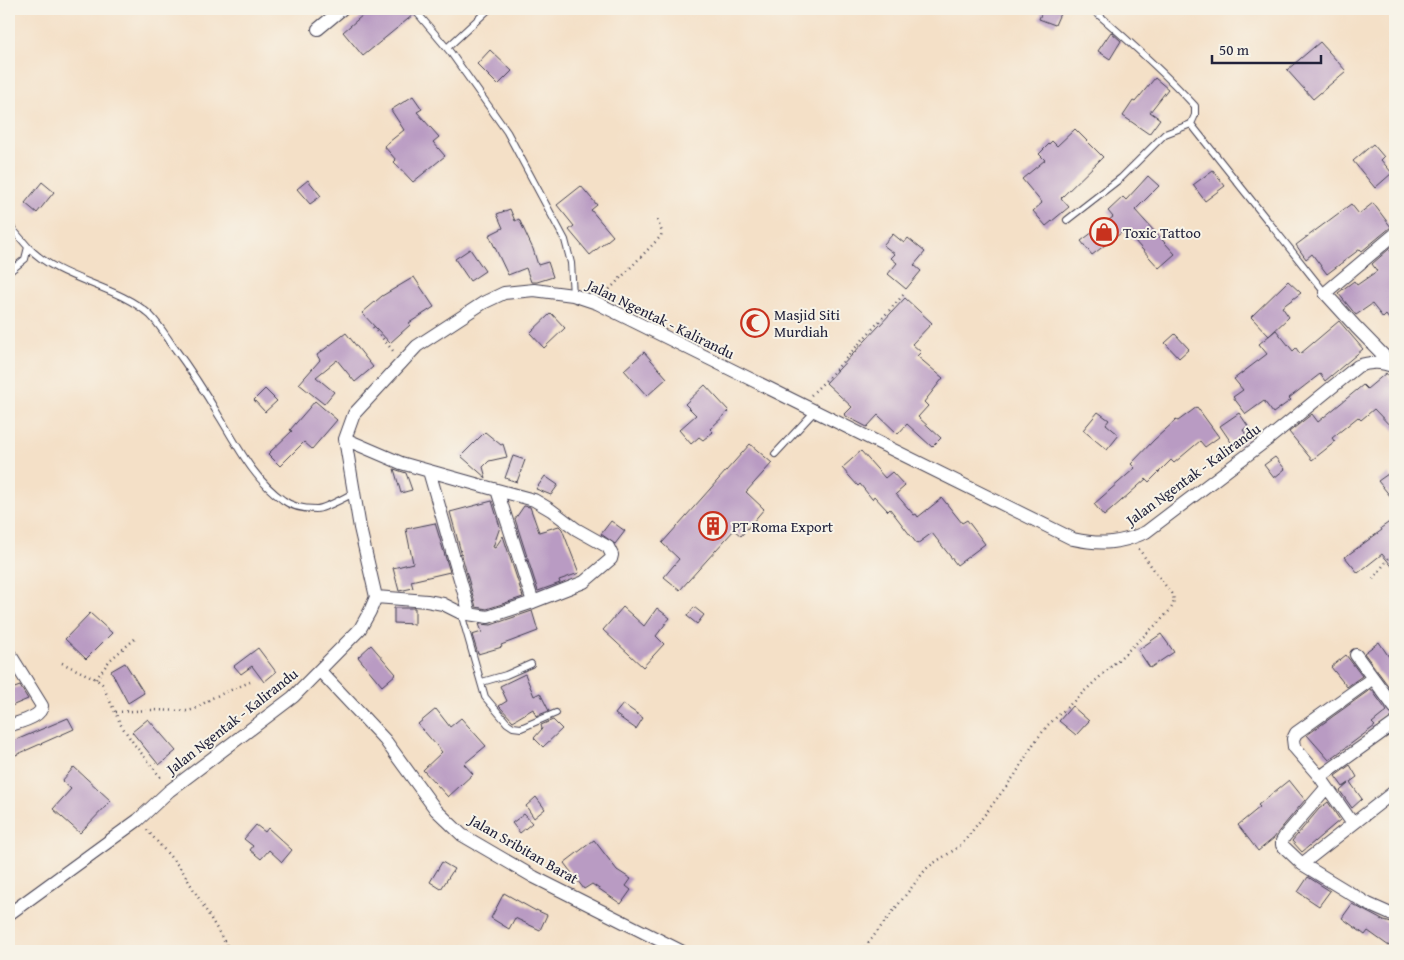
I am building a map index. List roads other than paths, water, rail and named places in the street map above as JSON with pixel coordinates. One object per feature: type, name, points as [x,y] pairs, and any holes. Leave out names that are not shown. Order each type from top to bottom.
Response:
[{"type":"street","points":[[318,29],[342,9]]},
{"type":"street","points":[[1395,234],[1326,293],[1356,328],[1395,367]]},
{"type":"street","name":"Jalan Ngentak - Kalirandu","points":[[9,914],[138,820],[169,791],[293,697],[360,630],[376,596],[360,528],[345,439],[354,414],[417,346],[483,303],[504,293],[534,290],[573,295],[597,303],[1073,539],[1093,544],[1131,539],[1146,532],[1268,440],[1358,366],[1369,362],[1380,362],[1395,367]]},
{"type":"street","points":[[345,439],[401,463],[534,500],[608,548],[612,554],[611,559],[584,582],[488,617],[465,613],[442,604],[427,601],[376,596]]},
{"type":"street","points":[[429,471],[465,613]]},
{"type":"street","points":[[497,490],[533,602]]},
{"type":"street","points":[[1356,655],[1395,708]]},
{"type":"street","points":[[9,656],[36,694],[42,710],[38,714],[9,726]]},
{"type":"street","name":"Jalan Sribitan Barat","points":[[320,671],[385,740],[436,810],[462,835],[534,877],[681,951]]},
{"type":"street","points":[[1353,824],[1323,782],[1294,747],[1293,739],[1296,732],[1373,678]]},
{"type":"street","points":[[1395,723],[1323,782],[1282,841],[1282,845],[1302,864],[1368,904],[1395,916]]},
{"type":"street","points":[[1302,864],[1395,791]]},
{"type":"lane","points":[[414,9],[447,48],[507,132],[565,240],[571,263],[573,295]]},
{"type":"lane","points":[[447,48],[488,9]]},
{"type":"lane","points":[[1067,220],[1121,178],[1165,134],[1191,124],[1195,115],[1195,106],[1132,42],[1092,9]]},
{"type":"lane","points":[[9,113],[9,123]]},
{"type":"lane","points":[[1191,124],[1326,293]]},
{"type":"lane","points":[[9,226],[35,255],[44,261],[72,276],[129,301],[152,317],[195,376],[241,452],[268,488],[284,502],[296,507],[318,509],[354,493]]},
{"type":"lane","points":[[9,272],[24,259],[28,247]]},
{"type":"lane","points":[[775,454],[815,411]]},
{"type":"lane","points":[[465,613],[485,697],[507,723],[513,728],[521,728],[556,713]]},
{"type":"lane","points":[[482,682],[506,675],[531,664]]},
{"type":"place","name":"Toxic Tattoo","points":[[1104,232]]},
{"type":"place","name":"Masjid Siti Murdiah","points":[[755,323]]},
{"type":"place","name":"PT Roma Export","points":[[713,526]]}]
